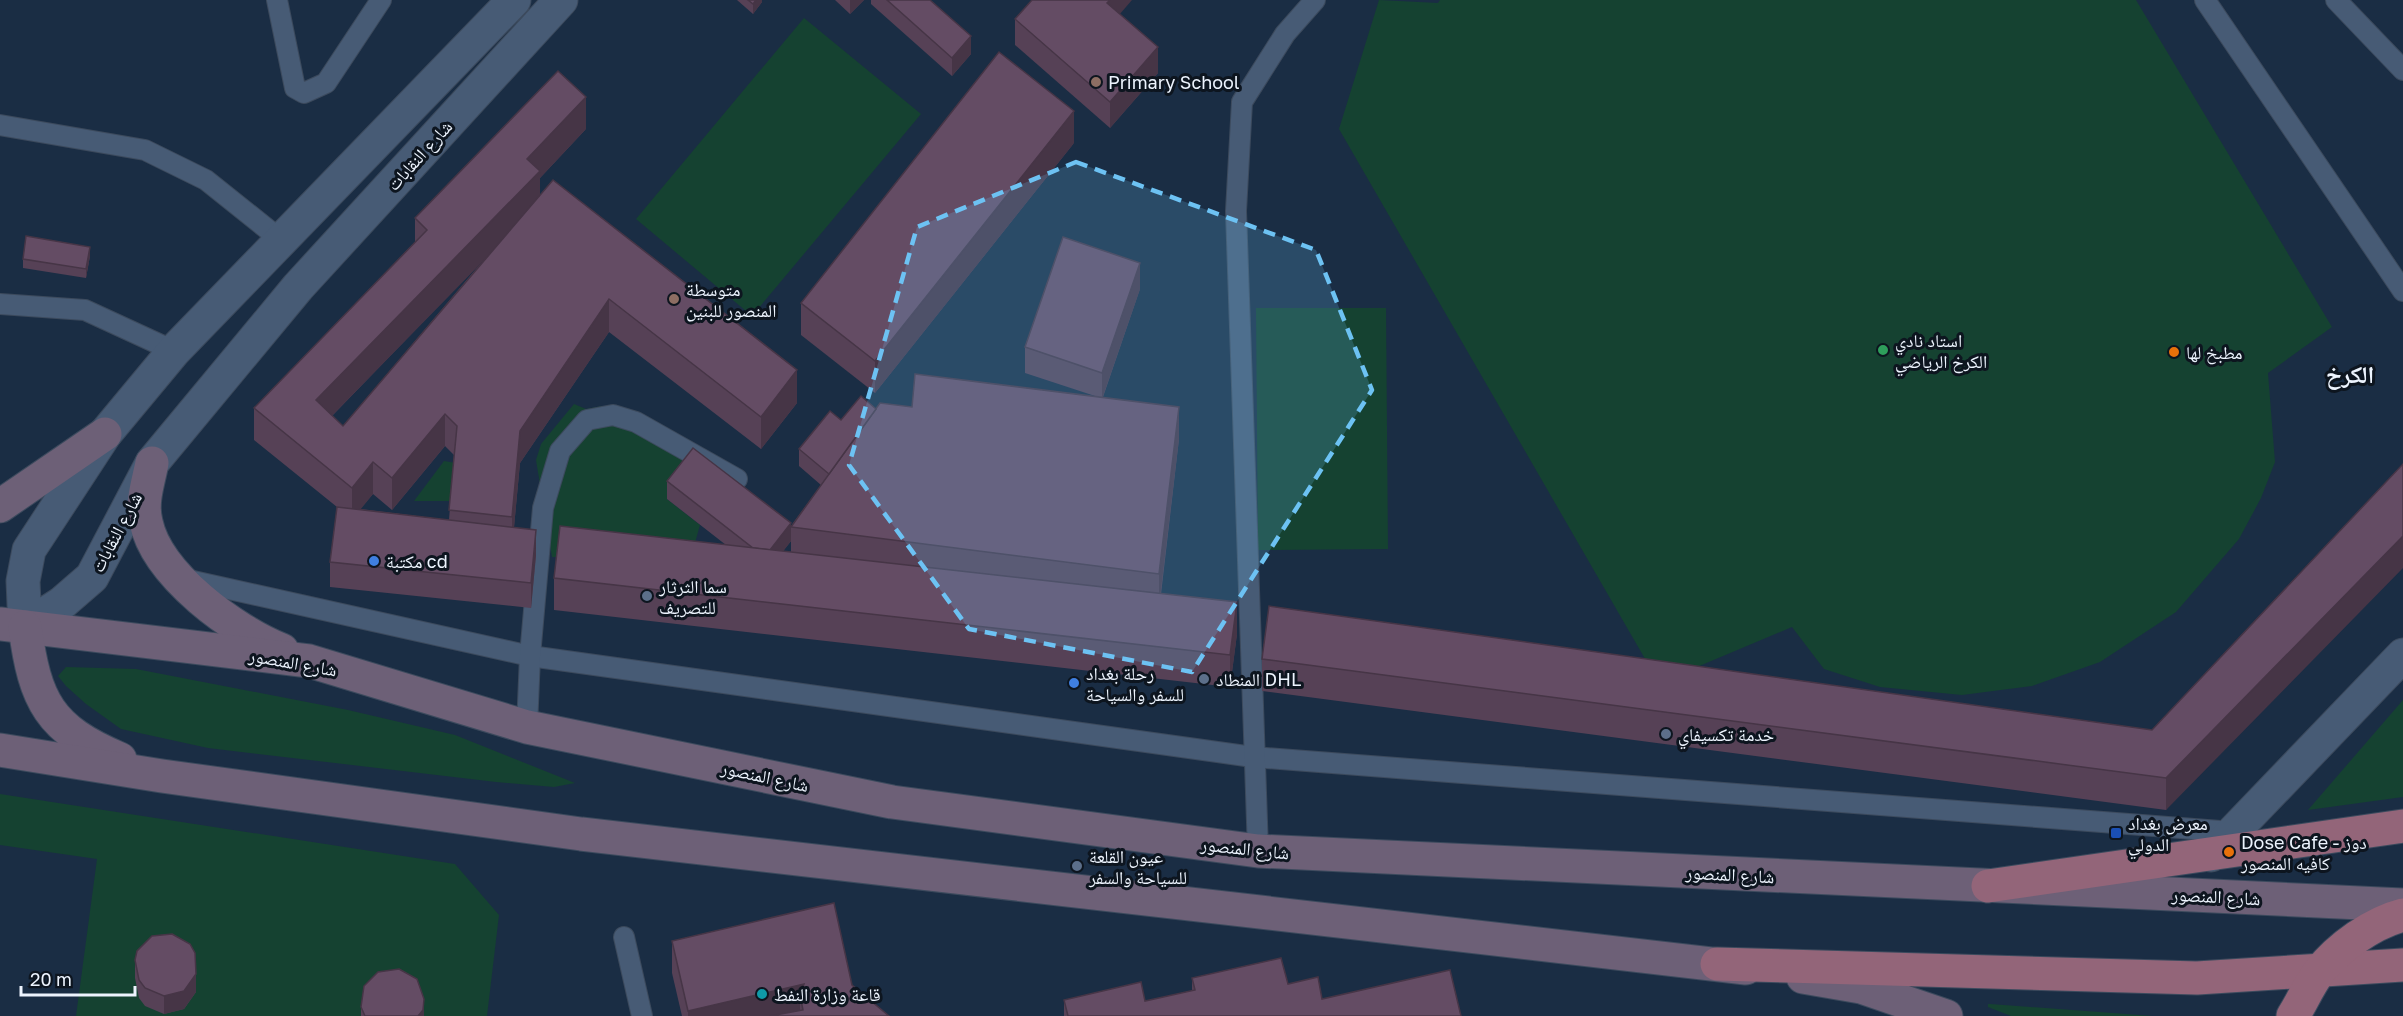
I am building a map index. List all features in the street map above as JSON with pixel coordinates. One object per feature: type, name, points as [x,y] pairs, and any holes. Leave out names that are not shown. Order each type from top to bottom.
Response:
[{"type":"main road","points":[[0,506],[105,434]]},
{"type":"main road","points":[[152,463],[144,501],[145,520],[150,537],[179,577],[227,621],[263,643],[309,661]]},
{"type":"main road","points":[[8,632],[31,667],[38,690],[57,722],[98,750],[162,776]]},
{"type":"main road","name":"شارع المنصور","points":[[8,632],[309,661],[408,689],[527,727],[892,802],[1257,851],[2403,905]]},
{"type":"main road","points":[[0,750],[162,776],[581,834],[1717,964],[1861,987],[1946,1016]]},
{"type":"main road","points":[[1988,886],[2403,826]]},
{"type":"main road","points":[[2293,1016],[2319,972],[2352,941],[2391,918],[2403,915]]},
{"type":"main road","points":[[1717,964],[2131,978],[2229,978],[2403,965]]},
{"type":"street","points":[[8,632],[30,550],[105,434],[174,351],[514,0]]},
{"type":"street","name":"شارع النقابات","points":[[8,632],[62,603],[92,577],[152,463],[298,287],[561,0]]},
{"type":"street","points":[[2211,855],[2403,655]]},
{"type":"lane","points":[[278,0],[295,88],[304,93],[326,83],[381,0]]},
{"type":"lane","points":[[1257,851],[1236,211],[1242,102],[1285,34],[1315,0]]},
{"type":"lane","points":[[2205,0],[2403,291]]},
{"type":"lane","points":[[2336,0],[2403,70]]},
{"type":"lane","points":[[0,125],[145,150],[206,180],[281,240]]},
{"type":"lane","points":[[0,304],[85,310],[174,351]]},
{"type":"lane","points":[[527,727],[530,656],[543,508],[560,451],[587,420],[613,415],[636,422],[737,478]]},
{"type":"lane","points":[[179,577],[530,656],[1253,757],[2234,832]]},
{"type":"lane","points":[[624,937],[642,1016]]},
{"type":"highlighted area","points":[[1076,162],[1316,250],[1372,390],[1192,672],[969,629],[849,465],[917,227]]},
{"type":"green space","name":"استاد نادي الكرخ الرياضي","points":[[1379,0],[1438,3],[1440,0],[2136,0],[2332,327],[2268,373],[2275,462],[2261,498],[2239,539],[2176,612],[2100,662],[2032,686],[1962,695],[1880,687],[1824,669],[1792,627],[1659,683],[1339,129]]},
{"type":"green space","points":[[804,18],[921,114],[752,316],[636,219]]},
{"type":"green space","points":[[1256,308],[1386,308],[1388,549],[1258,550]]},
{"type":"green space","points":[[574,404],[586,409],[602,406],[693,466],[667,499],[700,525],[691,557],[552,557],[536,460],[541,444]]},
{"type":"green space","points":[[444,461],[456,463],[452,501],[414,501]]},
{"type":"green space","points":[[66,667],[136,669],[348,710],[455,735],[575,783],[554,787],[496,782],[208,748],[121,729],[86,704],[66,686],[58,676]]},
{"type":"green space","points":[[2403,700],[2403,797],[2308,810]]},
{"type":"green space","points":[[0,794],[455,864],[499,915],[487,1016],[76,1016],[97,859],[0,845]]},
{"type":"green space","points":[[1988,1004],[2153,1016],[2011,1016],[1988,1007]]},
{"type":"building","points":[[887,0],[930,0],[971,36],[952,58]]},
{"type":"building","points":[[1032,0],[1110,0],[1107,3],[1158,47],[1110,102],[1015,19]]},
{"type":"building","points":[[999,52],[1074,111],[875,361],[801,303]]},
{"type":"building","points":[[558,71],[586,97],[527,159],[540,171],[316,400],[343,426],[553,180],[797,370],[761,417],[609,299],[520,431],[512,517],[449,510],[457,426],[445,414],[392,478],[373,462],[352,488],[254,408],[427,230],[415,218]]},
{"type":"building","points":[[26,236],[90,247],[86,269],[23,259]]},
{"type":"building","points":[[1063,237],[1140,263],[1102,373],[1025,347]]},
{"type":"building","points":[[915,374],[1179,407],[1159,574],[791,527],[880,403],[912,407]]},
{"type":"building","points":[[861,396],[876,409],[829,474],[799,449],[830,411],[841,420]]},
{"type":"building","points":[[693,448],[791,523],[770,550],[753,548],[667,481]]},
{"type":"building","points":[[2403,464],[2403,536],[2166,778],[1262,659],[1269,606],[2152,730]]},
{"type":"building","points":[[337,507],[536,530],[531,583],[330,562]]},
{"type":"building","points":[[560,526],[1237,602],[1230,655],[554,578]]},
{"type":"building","points":[[834,903],[852,985],[889,1016],[770,1016],[803,1010],[800,995],[804,984],[688,1011],[672,941]]},
{"type":"building","points":[[172,934],[190,944],[195,953],[196,974],[184,991],[164,996],[145,988],[139,980],[135,960],[137,951],[152,936]]},
{"type":"building","points":[[1281,958],[1288,984],[1318,977],[1322,999],[1450,970],[1461,1016],[1068,1016],[1064,1000],[1141,982],[1145,1001],[1195,990],[1192,978]]},
{"type":"building","points":[[399,969],[417,979],[424,999],[423,1010],[418,1016],[365,1016],[361,1007],[364,986],[378,972]]},
{"type":"place","name":"Primary School","points":[[1096,82]]},
{"type":"place","name":"متوسطة المنصور للبنين","points":[[674,299]]},
{"type":"place","name":"استاد نادي الكرخ الرياضي","points":[[1883,350]]},
{"type":"place","name":"مطبخ لها","points":[[2174,352]]},
{"type":"place","name":"مكتبة cd","points":[[374,561]]},
{"type":"place","name":"سما الثرثار للتصريف","points":[[647,596]]},
{"type":"place","name":"المنطاد DHL","points":[[1204,679]]},
{"type":"place","name":"رحلة بغداد للسفر والسياحة","points":[[1074,683]]},
{"type":"place","name":"خدمة تكسيفاي","points":[[1666,734]]},
{"type":"place","name":"معرض بغداد الدولي","points":[[2116,833]]},
{"type":"place","name":"Dose Cafe - دوز كافيه المنصور","points":[[2229,852]]},
{"type":"place","name":"عيون القلعة للسياحة والسفر","points":[[1077,866]]},
{"type":"place","name":"قاعة وزارة النفط","points":[[762,994]]},
{"type":"district","name":"الكرخ","points":[[2350,373]]}]
